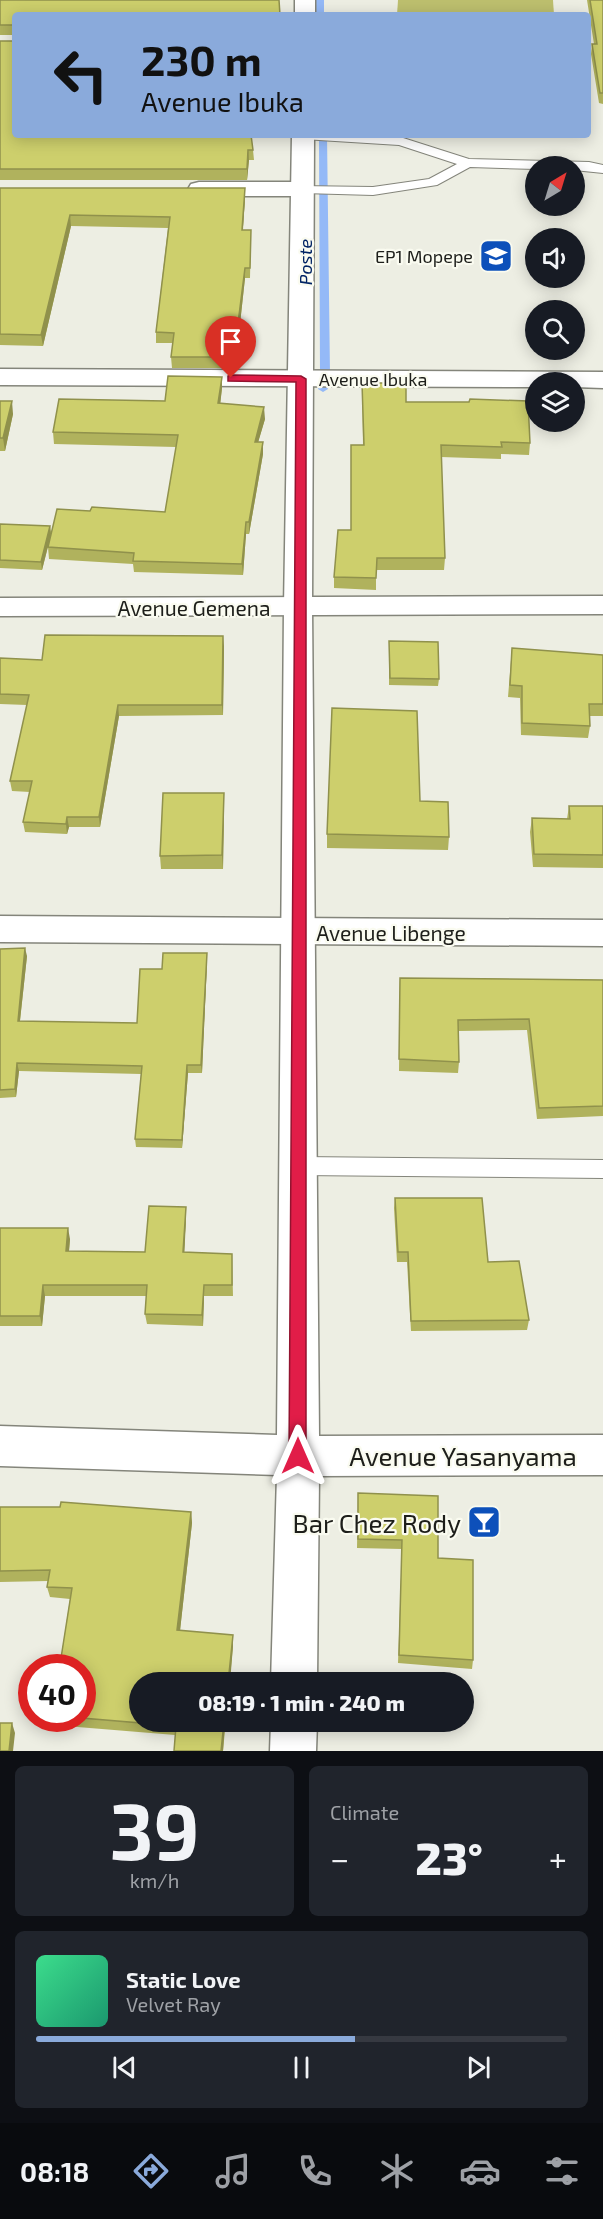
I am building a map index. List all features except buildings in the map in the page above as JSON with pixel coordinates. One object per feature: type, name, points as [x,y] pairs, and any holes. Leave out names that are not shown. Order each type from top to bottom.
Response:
[{"type":"street","points":[[294,1672],[298,1456],[298,607],[303,138]]},
{"type":"street","points":[[175,189],[303,189]]},
{"type":"street","name":"Avenue Ibuka","points":[[0,377],[603,380]]},
{"type":"street","name":"Avenue Gemena","points":[[0,607],[603,605]]},
{"type":"street","name":"Avenue Libenge","points":[[0,929],[603,933]]},
{"type":"street","name":"Avenue Yasanyama","points":[[0,1446],[298,1456],[603,1455]]},
{"type":"street","points":[[293,1751],[294,1732]]},
{"type":"lane","points":[[352,138],[400,141],[468,163],[589,166],[603,169]]},
{"type":"lane","points":[[303,189],[373,190],[432,182],[468,163]]},
{"type":"lane","points":[[298,1166],[603,1169]]},
{"type":"green space","points":[[398,0],[553,0],[554,12],[397,12]]},
{"type":"waterway","name":"Poste","points":[[320,0],[320,12]]},
{"type":"waterway","name":"Poste","points":[[323,138],[325,374],[323,389]]},
{"type":"place","name":"EP1 Mopepe","points":[[496,256]]},
{"type":"place","name":"Bar Chez Rody","points":[[484,1522]]},
{"type":"route","points":[[231,378],[301,379],[298,607],[298,1456]]}]
